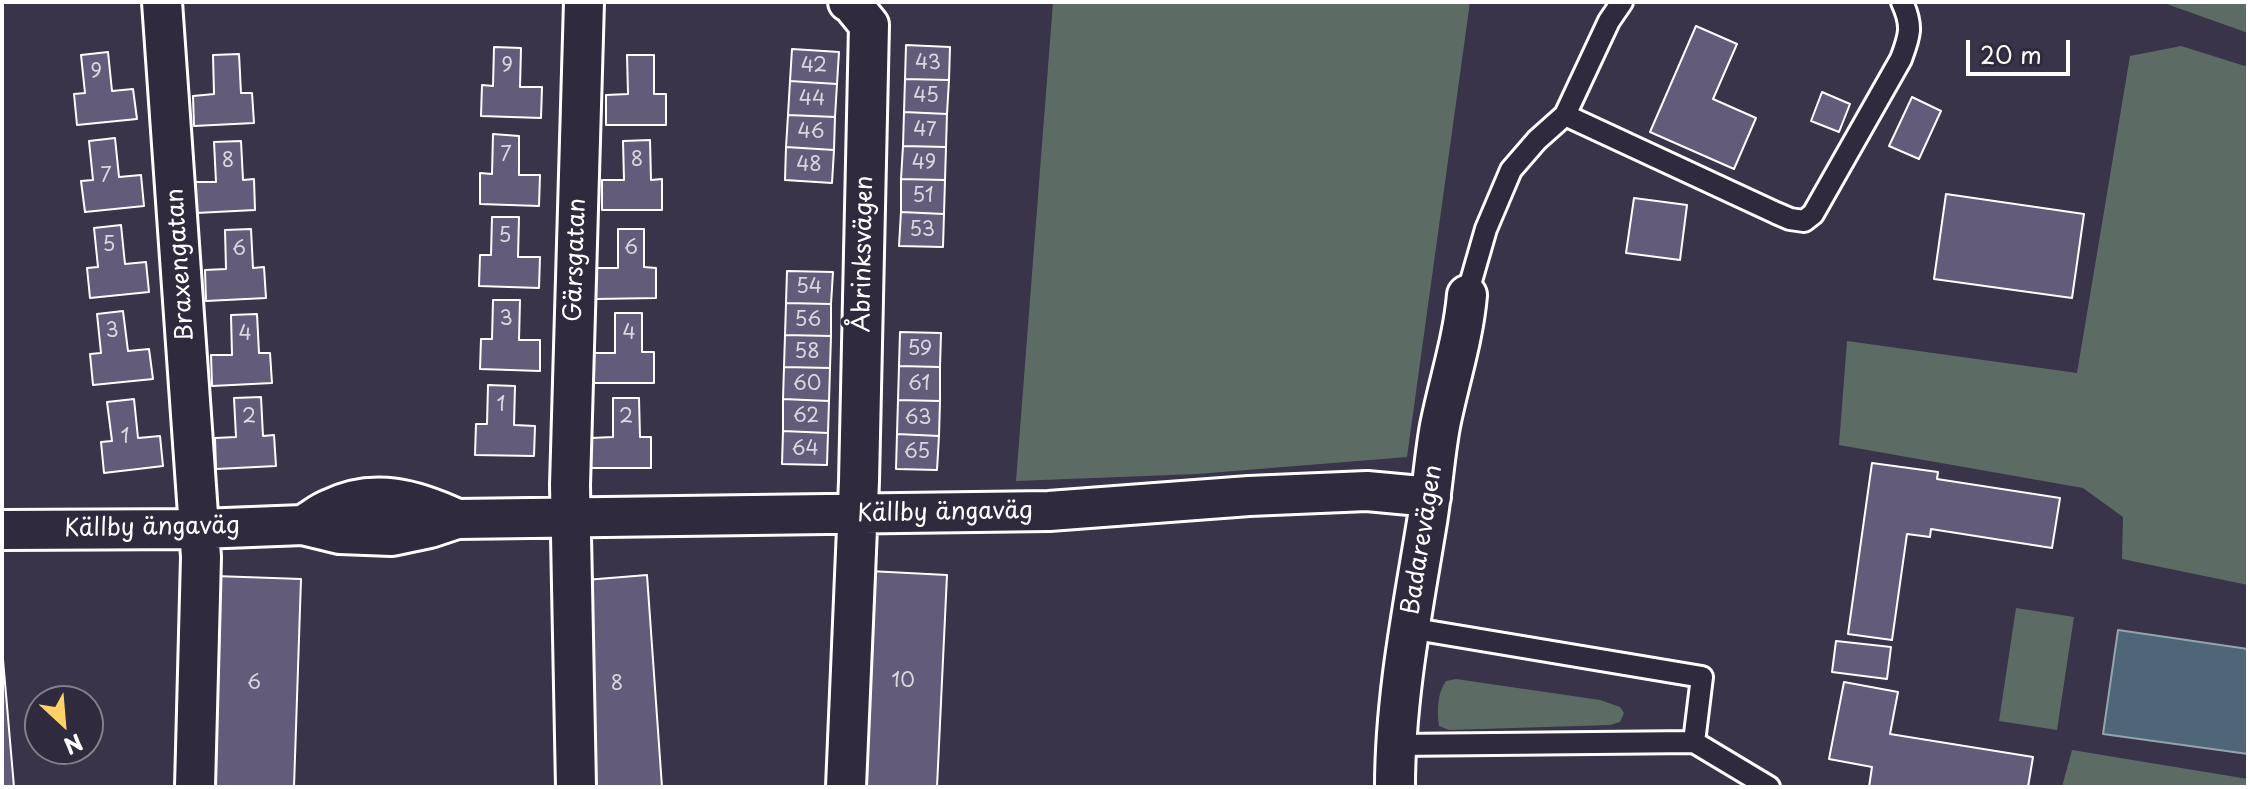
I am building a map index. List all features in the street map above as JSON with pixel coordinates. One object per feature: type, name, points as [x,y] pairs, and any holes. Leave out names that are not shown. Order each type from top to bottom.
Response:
[{"type":"street","name":"Braxengatan","points":[[162,2],[200,529],[195,787]]},
{"type":"street","name":"Gärsgatan","points":[[576,787],[570,518],[584,2]]},
{"type":"street","name":"Åbrinksvägen","points":[[846,787],[857,515],[869,25],[848,2]]},
{"type":"street","name":"Badarevägen","points":[[1395,787],[1395,745],[1409,628],[1440,426],[1464,327],[1467,295]]},
{"type":"street","name":"Källby ängaväg","points":[[2,530],[303,525],[340,534],[392,536],[457,519],[1049,511],[1249,496],[1367,491],[1431,497]]},
{"type":"lane","points":[[1467,295],[1486,229],[1511,170],[1537,140],[1565,115],[1609,21],[1622,2]]},
{"type":"lane","points":[[1565,115],[1776,213],[1804,221],[1813,214],[1901,59],[1910,37],[1910,19],[1902,2]]},
{"type":"lane","points":[[1409,628],[1702,677],[1694,742]]},
{"type":"lane","points":[[1395,745],[1694,742],[1769,787]]},
{"type":"green space","points":[[1053,2],[1470,2],[1407,457],[1197,474],[1016,481]]},
{"type":"green space","points":[[2161,2],[2248,2],[2248,33]]},
{"type":"green space","points":[[2181,46],[2248,67],[2248,585],[2122,559],[2123,517],[2083,488],[1839,445],[1847,341],[2077,373],[2130,56]]},
{"type":"green space","points":[[2016,608],[2074,617],[2057,730],[1999,721]]},
{"type":"green space","points":[[1456,679],[1600,700],[1620,707],[1624,713],[1620,722],[1610,725],[1449,730],[1439,726],[1438,703],[1446,681]]},
{"type":"green space","points":[[2072,750],[2248,779],[2248,787],[2062,787]]},
{"type":"water","points":[[2118,630],[2248,649],[2248,754],[2103,734]]},
{"type":"building","points":[[1696,26],[1737,44],[1713,99],[1756,118],[1734,169],[1650,132]]},
{"type":"building","points":[[906,45],[950,47],[949,80],[905,79]]},
{"type":"building","points":[[494,47],[521,48],[520,87],[542,87],[541,118],[481,116],[482,85],[493,86]]},
{"type":"building","points":[[792,49],[839,52],[837,84],[790,81]]},
{"type":"building","points":[[108,52],[112,91],[133,89],[137,119],[77,125],[74,94],[85,93],[81,55]]},
{"type":"building","points":[[239,54],[241,93],[252,93],[254,123],[194,126],[193,96],[214,94],[213,55]]},
{"type":"building","points":[[627,55],[654,55],[654,94],[666,94],[666,125],[606,125],[606,95],[628,94]]},
{"type":"building","points":[[905,79],[949,80],[947,114],[904,112]]},
{"type":"building","points":[[790,81],[837,84],[835,117],[788,115]]},
{"type":"building","points":[[1822,92],[1850,104],[1839,132],[1811,121]]},
{"type":"building","points":[[1912,97],[1941,111],[1919,159],[1889,146]]},
{"type":"building","points":[[904,112],[947,114],[946,147],[903,146]]},
{"type":"building","points":[[788,115],[835,117],[834,150],[786,147]]},
{"type":"building","points":[[493,134],[519,136],[519,175],[540,175],[539,206],[480,204],[480,173],[492,174]]},
{"type":"building","points":[[115,138],[119,177],[141,175],[144,206],[85,212],[81,181],[93,180],[89,141]]},
{"type":"building","points":[[650,140],[651,180],[662,179],[662,210],[602,210],[602,180],[624,180],[623,141]]},
{"type":"building","points":[[241,141],[243,180],[254,179],[255,210],[196,213],[194,182],[216,182],[214,142]]},
{"type":"building","points":[[903,146],[946,147],[945,180],[901,179]]},
{"type":"building","points":[[786,147],[834,150],[832,183],[785,180]]},
{"type":"building","points":[[901,179],[945,180],[944,214],[901,212]]},
{"type":"building","points":[[1946,194],[2084,214],[2072,298],[1934,279]]},
{"type":"building","points":[[1634,198],[1687,205],[1680,260],[1626,253]]},
{"type":"building","points":[[901,212],[944,214],[943,247],[899,246]]},
{"type":"building","points":[[492,217],[519,217],[518,257],[540,257],[539,288],[479,286],[480,255],[491,255]]},
{"type":"building","points":[[121,225],[125,264],[146,262],[149,292],[90,298],[87,268],[98,267],[94,228]]},
{"type":"building","points":[[251,229],[253,268],[264,267],[266,298],[206,301],[205,270],[226,269],[225,230]]},
{"type":"building","points":[[618,229],[644,229],[644,267],[656,268],[656,298],[596,299],[596,268],[618,268]]},
{"type":"building","points":[[787,271],[833,272],[831,304],[786,303]]},
{"type":"building","points":[[493,300],[520,300],[519,340],[540,340],[540,371],[480,369],[481,339],[492,339]]},
{"type":"building","points":[[786,303],[831,304],[831,336],[785,335]]},
{"type":"building","points":[[123,311],[128,351],[149,349],[153,379],[93,385],[90,354],[101,353],[97,314]]},
{"type":"building","points":[[615,313],[642,313],[642,352],[654,352],[654,383],[594,383],[594,353],[615,353]]},
{"type":"building","points":[[257,314],[259,353],[270,353],[272,383],[212,386],[211,355],[232,355],[231,315]]},
{"type":"building","points":[[900,332],[941,333],[940,367],[899,366]]},
{"type":"building","points":[[785,335],[831,336],[830,368],[784,367]]},
{"type":"building","points":[[899,366],[940,367],[940,401],[898,400]]},
{"type":"building","points":[[784,367],[830,368],[829,401],[783,399]]},
{"type":"building","points":[[488,385],[515,386],[514,425],[535,426],[534,456],[475,455],[476,424],[487,424]]},
{"type":"building","points":[[261,397],[263,436],[274,435],[276,466],[216,469],[215,438],[236,437],[234,398]]},
{"type":"building","points":[[613,398],[639,398],[640,437],[651,437],[651,468],[591,468],[591,438],[613,437]]},
{"type":"building","points":[[134,399],[138,438],[160,436],[163,466],[104,473],[101,442],[112,441],[107,402]]},
{"type":"building","points":[[783,399],[829,401],[828,433],[783,431]]},
{"type":"building","points":[[898,400],[940,401],[939,436],[897,434]]},
{"type":"building","points":[[783,431],[828,433],[827,465],[782,464]]},
{"type":"building","points":[[897,434],[939,436],[937,470],[896,469]]},
{"type":"building","points":[[1872,463],[1938,472],[1937,479],[2060,498],[2052,548],[1931,529],[1930,537],[1907,534],[1892,640],[1848,634]]},
{"type":"building","points":[[869,571],[947,575],[937,787],[859,787]]},
{"type":"building","points":[[647,575],[662,787],[587,787],[573,581]]},
{"type":"building","points":[[215,576],[301,579],[294,787],[208,787]]},
{"type":"building","points":[[1836,641],[1891,647],[1887,679],[1832,672]]},
{"type":"building","points":[[2,648],[14,787],[2,787]]},
{"type":"building","points":[[1844,682],[1898,692],[1890,734],[2033,757],[2028,787],[1869,787],[1872,767],[1829,759]]}]
